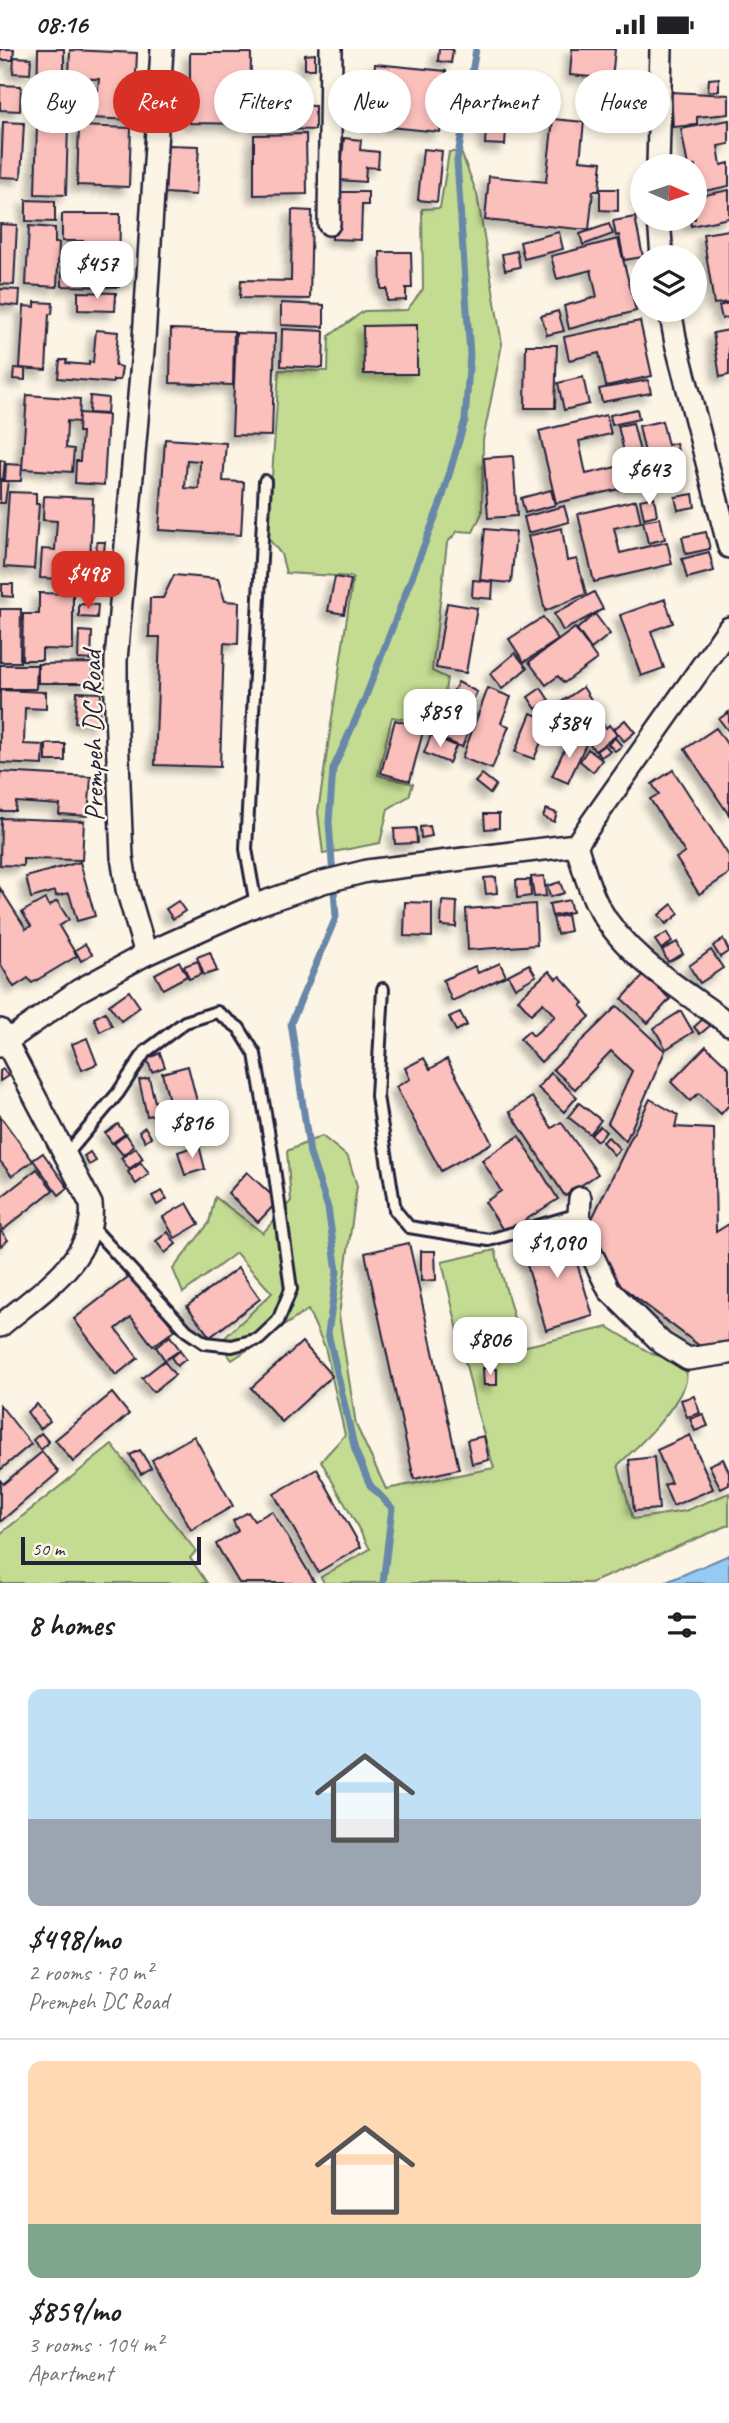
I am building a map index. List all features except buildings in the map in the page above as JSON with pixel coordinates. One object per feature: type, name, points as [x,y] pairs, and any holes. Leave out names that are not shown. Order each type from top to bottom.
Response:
[{"type":"street","name":"Prempeh DC Road","points":[[146,954],[127,889],[122,857],[116,660],[143,353],[162,49]]},
{"type":"street","points":[[329,224],[331,49]]},
{"type":"street","points":[[658,154],[662,49]]},
{"type":"street","points":[[672,322],[729,547]]},
{"type":"street","points":[[0,1326],[74,1262],[85,1246],[91,1226],[91,1204],[2,1039],[146,954],[256,905],[323,882],[367,871],[576,845],[729,628]]},
{"type":"street","points":[[576,845],[596,904],[629,950],[729,1024]]},
{"type":"street","points":[[579,1206],[582,1234],[609,1290],[662,1343],[688,1359],[729,1353]]},
{"type":"lane","points":[[256,905],[246,849],[265,481]]},
{"type":"lane","points":[[383,989],[377,1096],[395,1210],[409,1227],[489,1240],[579,1206]]},
{"type":"lane","points":[[66,1155],[118,1093],[145,1052],[155,1044],[185,1022],[217,1012],[239,1028],[255,1054],[291,1289],[278,1321],[259,1339],[232,1346],[205,1343],[187,1331],[91,1226]]},
{"type":"green space","points":[[449,152],[461,152],[477,194],[502,344],[483,440],[482,513],[473,532],[458,531],[447,543],[432,671],[447,678],[445,692],[429,724],[392,717],[378,775],[413,784],[409,796],[388,809],[380,843],[323,854],[318,812],[353,577],[286,573],[281,554],[268,538],[279,370],[328,371],[329,336],[364,311],[407,310],[423,289],[422,209],[440,208]]},
{"type":"green space","points":[[322,1136],[348,1157],[357,1186],[339,1315],[356,1425],[386,1489],[494,1468],[476,1408],[442,1262],[495,1250],[522,1347],[608,1327],[652,1354],[686,1362],[686,1382],[672,1407],[618,1465],[633,1519],[685,1511],[729,1493],[729,1525],[591,1583],[324,1583],[321,1577],[370,1549],[321,1461],[345,1435],[325,1347],[308,1310],[232,1360],[219,1343],[272,1293],[236,1253],[183,1293],[173,1269],[209,1223],[215,1197],[263,1233],[291,1201],[287,1151]]},
{"type":"green space","points":[[112,1445],[196,1551],[190,1558],[207,1583],[0,1583],[0,1534]]},
{"type":"water","points":[[729,1555],[729,1583],[664,1583]]},
{"type":"waterway","points":[[383,1583],[392,1508],[370,1485],[355,1450],[328,1333],[337,1271],[328,1208],[310,1154],[291,1023],[336,917],[329,822],[333,769],[364,701],[442,499],[465,420],[470,355],[457,161],[476,49]]}]
